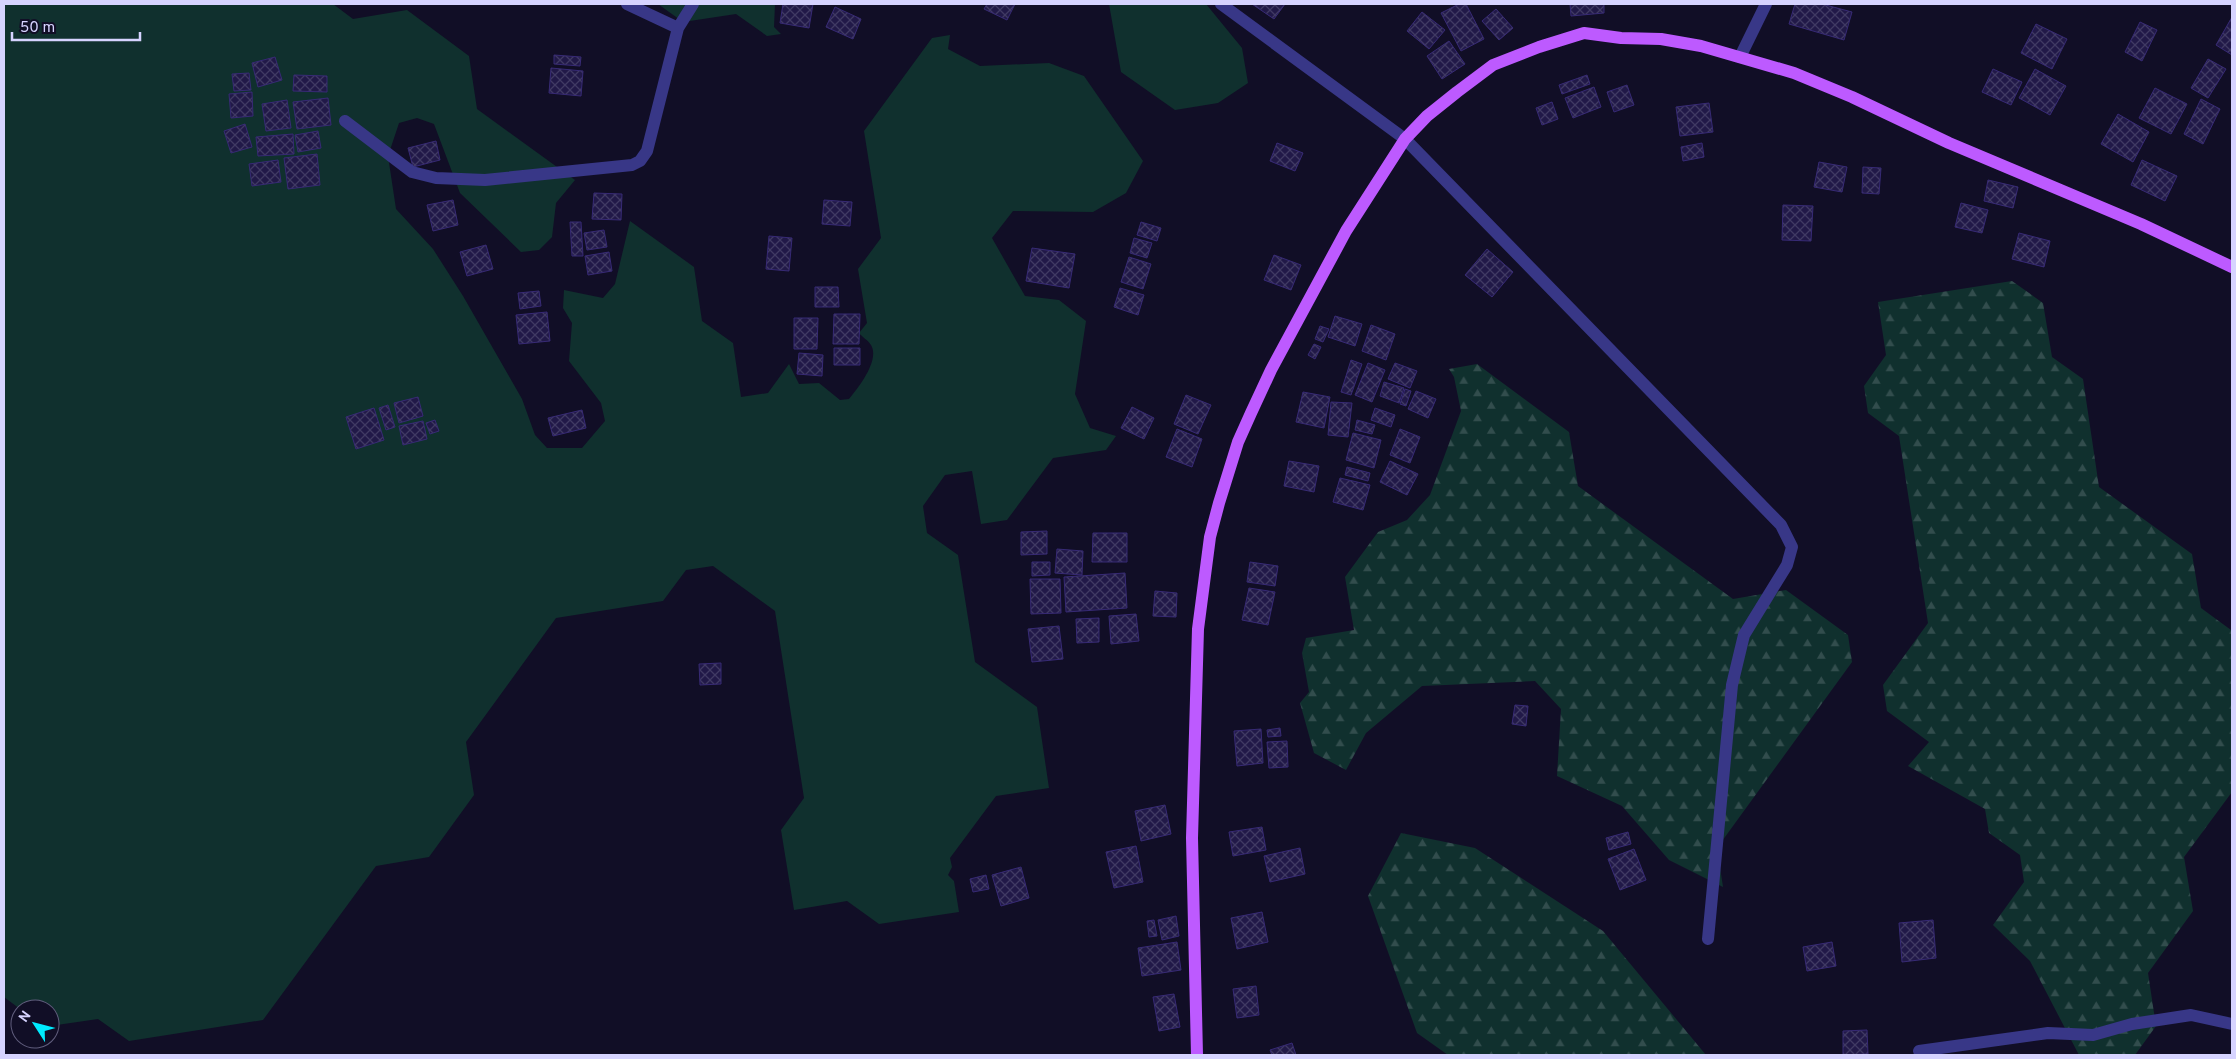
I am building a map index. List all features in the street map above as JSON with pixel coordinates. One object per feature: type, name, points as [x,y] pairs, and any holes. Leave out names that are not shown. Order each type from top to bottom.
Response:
[{"type":"main road","points":[[1197,1055],[1192,838],[1193,774],[1198,629],[1210,537],[1238,442],[1271,370],[1351,223],[1406,139],[1427,116],[1493,66],[1539,47],[1584,33],[1621,38],[1661,39],[1701,46],[1794,73],[1852,97],[1949,142],[2141,224],[2232,267]]},
{"type":"street","points":[[627,4],[678,28]]},
{"type":"street","points":[[345,122],[412,172],[436,178],[485,180],[632,166],[640,161],[647,151],[678,28],[693,4]]},
{"type":"street","points":[[1221,4],[1406,139],[1781,525],[1792,547],[1787,565],[1744,635],[1732,685],[1708,939]]},
{"type":"street","points":[[1740,57],[1766,4]]},
{"type":"street","points":[[1919,1052],[2048,1033],[2093,1036],[2132,1024],[2191,1015],[2232,1024]]},
{"type":"green space","points":[[4,4],[333,4],[353,19],[407,10],[469,56],[477,109],[575,180],[556,203],[552,237],[539,250],[521,252],[460,193],[434,124],[417,118],[399,123],[388,156],[396,209],[433,249],[463,296],[522,399],[535,435],[547,448],[582,448],[605,421],[601,403],[569,361],[572,323],[563,308],[564,290],[603,298],[615,284],[630,221],[694,267],[702,321],[733,343],[741,397],[768,393],[789,364],[799,384],[819,383],[840,400],[849,399],[867,373],[873,358],[871,345],[859,333],[867,323],[858,269],[881,238],[864,131],[932,38],[950,35],[948,49],[980,66],[1049,63],[1084,76],[1143,161],[1126,193],[1093,212],[1013,211],[992,238],[1025,296],[1059,300],[1086,321],[1075,394],[1090,428],[1116,436],[1106,450],[1053,458],[1007,520],[981,524],[972,471],[945,475],[923,506],[927,533],[958,555],[975,662],[1037,707],[1049,788],[996,796],[950,858],[952,867],[948,875],[954,881],[959,912],[879,924],[847,901],[794,910],[781,830],[804,798],[775,611],[713,566],[686,570],[663,601],[556,618],[466,742],[474,795],[429,857],[376,866],[263,1020],[129,1041],[98,1019],[60,1025],[60,999],[10,999],[10,1002],[4,997]]},
{"type":"green space","points":[[658,4],[775,4],[774,27],[781,34],[767,36],[736,14],[683,22]]},
{"type":"green space","points":[[1109,4],[1206,4],[1242,48],[1248,83],[1218,103],[1175,110],[1121,72]]},
{"type":"green space","points":[[2012,281],[2043,303],[2052,357],[2083,379],[2099,487],[2192,554],[2201,608],[2231,630],[2232,792],[2184,857],[2193,911],[2148,973],[2156,1026],[2135,1055],[2079,1055],[2030,961],[1993,925],[2024,882],[2020,855],[1989,833],[1985,809],[1908,766],[1929,742],[1887,711],[1883,685],[1928,623],[1899,436],[1868,413],[1864,386],[1886,355],[1878,302]]},
{"type":"green space","points":[[1477,364],[1569,432],[1578,486],[1733,599],[1786,590],[1848,635],[1852,662],[1717,848],[1723,887],[1669,860],[1622,806],[1557,776],[1561,709],[1535,681],[1422,686],[1366,733],[1346,770],[1314,753],[1300,703],[1309,692],[1302,653],[1306,638],[1354,630],[1345,577],[1378,532],[1407,520],[1430,495],[1461,411],[1454,377],[1449,369]]},
{"type":"green space","points":[[1401,833],[1475,848],[1603,931],[1706,1055],[1448,1055],[1417,1033],[1368,896]]},
{"type":"building","points":[[783,4],[813,4],[809,28],[780,23]]},
{"type":"building","points":[[987,4],[1015,4],[1007,20],[984,9]]},
{"type":"building","points":[[1252,4],[1285,4],[1274,19]]},
{"type":"building","points":[[1459,4],[1466,4],[1484,39],[1461,51],[1441,13]]},
{"type":"building","points":[[1570,4],[1604,4],[1604,13],[1571,16]]},
{"type":"building","points":[[1795,4],[1822,4],[1852,12],[1844,40],[1789,24]]},
{"type":"building","points":[[835,7],[861,19],[853,39],[826,27]]},
{"type":"building","points":[[1496,9],[1513,28],[1499,40],[1482,21]]},
{"type":"building","points":[[1422,12],[1445,30],[1429,49],[1407,31]]},
{"type":"building","points":[[2232,17],[2232,55],[2216,45]]},
{"type":"building","points":[[2140,22],[2157,30],[2142,61],[2125,52]]},
{"type":"building","points":[[2036,24],[2067,39],[2052,69],[2021,53]]},
{"type":"building","points":[[1449,41],[1465,64],[1442,79],[1427,56]]},
{"type":"building","points":[[554,55],[581,57],[580,66],[554,64]]},
{"type":"building","points":[[275,57],[282,80],[258,87],[252,63]]},
{"type":"building","points":[[2208,59],[2226,69],[2208,98],[2191,88]]},
{"type":"building","points":[[551,68],[583,71],[581,96],[549,93]]},
{"type":"building","points":[[1993,69],[2022,82],[2011,105],[1982,92]]},
{"type":"building","points":[[2035,69],[2066,86],[2050,115],[2019,98]]},
{"type":"building","points":[[249,73],[251,90],[234,91],[232,74]]},
{"type":"building","points":[[294,75],[327,76],[327,92],[293,91]]},
{"type":"building","points":[[1587,75],[1590,84],[1562,94],[1559,85]]},
{"type":"building","points":[[1627,85],[1634,105],[1614,112],[1607,92]]},
{"type":"building","points":[[1594,87],[1601,107],[1573,118],[1565,98]]},
{"type":"building","points":[[2155,88],[2187,104],[2171,134],[2139,118]]},
{"type":"building","points":[[252,92],[253,116],[231,118],[229,94]]},
{"type":"building","points":[[328,98],[331,125],[297,129],[293,102]]},
{"type":"building","points":[[2201,99],[2220,109],[2203,144],[2184,134]]},
{"type":"building","points":[[287,100],[291,128],[266,131],[262,104]]},
{"type":"building","points":[[1552,102],[1558,119],[1542,125],[1536,108]]},
{"type":"building","points":[[1709,103],[1713,132],[1680,136],[1676,107]]},
{"type":"building","points":[[2118,114],[2149,132],[2133,162],[2101,144]]},
{"type":"building","points":[[245,124],[252,147],[231,153],[224,131]]},
{"type":"building","points":[[318,131],[321,148],[298,152],[295,135]]},
{"type":"building","points":[[293,134],[294,154],[258,156],[256,137]]},
{"type":"building","points":[[436,141],[440,160],[413,167],[408,148]]},
{"type":"building","points":[[1277,143],[1303,153],[1295,171],[1270,161]]},
{"type":"building","points":[[1702,143],[1704,157],[1683,161],[1681,147]]},
{"type":"building","points":[[317,154],[320,185],[288,189],[284,158]]},
{"type":"building","points":[[278,160],[281,182],[252,186],[249,164]]},
{"type":"building","points":[[2142,160],[2177,176],[2165,201],[2131,185]]},
{"type":"building","points":[[1819,162],[1847,167],[1842,192],[1814,187]]},
{"type":"building","points":[[1863,167],[1881,168],[1879,194],[1862,193]]},
{"type":"building","points":[[1988,180],[2018,187],[2013,208],[1984,201]]},
{"type":"building","points":[[594,193],[622,194],[621,220],[592,219]]},
{"type":"building","points":[[453,200],[458,225],[433,231],[427,205]]},
{"type":"building","points":[[824,200],[852,202],[850,226],[822,224]]},
{"type":"building","points":[[1961,203],[1988,210],[1982,233],[1955,227]]},
{"type":"building","points":[[1783,205],[1813,206],[1811,241],[1782,240]]},
{"type":"building","points":[[570,222],[581,222],[583,256],[572,256]]},
{"type":"building","points":[[1141,222],[1161,228],[1157,241],[1137,235]]},
{"type":"building","points":[[604,230],[607,247],[587,250],[584,233]]},
{"type":"building","points":[[2019,233],[2050,241],[2044,267],[2012,259]]},
{"type":"building","points":[[769,236],[792,238],[789,271],[766,269]]},
{"type":"building","points":[[1134,238],[1152,243],[1147,258],[1130,253]]},
{"type":"building","points":[[486,245],[493,269],[467,276],[460,252]]},
{"type":"building","points":[[1032,248],[1075,254],[1069,288],[1026,281]]},
{"type":"building","points":[[1487,249],[1513,272],[1492,297],[1465,275]]},
{"type":"building","points":[[609,252],[612,271],[588,275],[585,256]]},
{"type":"building","points":[[1274,255],[1301,265],[1291,290],[1264,280]]},
{"type":"building","points":[[1129,257],[1151,264],[1143,289],[1121,282]]},
{"type":"building","points":[[815,287],[838,287],[839,307],[815,307]]},
{"type":"building","points":[[1120,288],[1144,295],[1138,315],[1114,307]]},
{"type":"building","points":[[539,291],[541,306],[520,309],[518,293]]},
{"type":"building","points":[[547,312],[550,341],[519,344],[516,315]]},
{"type":"building","points":[[834,314],[860,314],[859,344],[833,344]]},
{"type":"building","points":[[1335,316],[1362,324],[1355,346],[1328,337]]},
{"type":"building","points":[[794,318],[818,318],[817,349],[794,349]]},
{"type":"building","points":[[1371,325],[1395,334],[1386,360],[1362,351]]},
{"type":"building","points":[[1320,326],[1329,329],[1323,342],[1315,339]]},
{"type":"building","points":[[1314,344],[1321,347],[1315,359],[1308,355]]},
{"type":"building","points":[[834,348],[860,348],[860,365],[834,365]]},
{"type":"building","points":[[799,353],[823,355],[822,376],[797,374]]},
{"type":"building","points":[[1351,360],[1362,364],[1351,395],[1341,392]]},
{"type":"building","points":[[1368,363],[1385,370],[1372,402],[1355,395]]},
{"type":"building","points":[[1395,363],[1417,371],[1410,388],[1388,379]]},
{"type":"building","points":[[1384,382],[1404,388],[1399,403],[1380,396]]},
{"type":"building","points":[[1405,389],[1411,391],[1406,406],[1400,404]]},
{"type":"building","points":[[1416,391],[1436,399],[1428,418],[1408,409]]},
{"type":"building","points":[[1303,392],[1330,397],[1324,428],[1296,422]]},
{"type":"building","points":[[1186,395],[1211,405],[1198,434],[1174,424]]},
{"type":"building","points":[[418,397],[423,416],[399,423],[394,403]]},
{"type":"building","points":[[1331,402],[1352,403],[1348,437],[1328,435]]},
{"type":"building","points":[[388,405],[395,427],[386,430],[379,408]]},
{"type":"building","points":[[1132,407],[1154,418],[1144,439],[1121,428]]},
{"type":"building","points":[[374,408],[384,440],[356,449],[346,417]]},
{"type":"building","points":[[1375,408],[1395,415],[1391,427],[1371,420]]},
{"type":"building","points":[[582,410],[586,428],[553,436],[548,418]]},
{"type":"building","points":[[435,420],[439,431],[430,434],[426,423]]},
{"type":"building","points":[[1357,420],[1375,425],[1372,434],[1355,430]]},
{"type":"building","points":[[423,421],[427,439],[403,445],[399,426]]},
{"type":"building","points":[[1177,429],[1202,439],[1192,467],[1166,457]]},
{"type":"building","points":[[1400,429],[1420,437],[1410,463],[1390,455]]},
{"type":"building","points":[[1353,433],[1381,440],[1374,468],[1346,460]]},
{"type":"building","points":[[1289,461],[1319,466],[1314,492],[1284,486]]},
{"type":"building","points":[[1390,461],[1418,474],[1407,495],[1380,482]]},
{"type":"building","points":[[1347,467],[1370,473],[1368,481],[1345,475]]},
{"type":"building","points":[[1340,478],[1370,485],[1363,510],[1333,502]]},
{"type":"building","points":[[1047,531],[1047,554],[1021,555],[1021,532]]},
{"type":"building","points":[[1093,533],[1127,533],[1127,562],[1092,562]]},
{"type":"building","points":[[1057,549],[1083,551],[1082,575],[1055,573]]},
{"type":"building","points":[[1032,562],[1050,562],[1050,575],[1032,576]]},
{"type":"building","points":[[1250,562],[1278,566],[1275,586],[1247,582]]},
{"type":"building","points":[[1125,573],[1127,608],[1066,612],[1064,577]]},
{"type":"building","points":[[1030,579],[1060,579],[1061,613],[1031,614]]},
{"type":"building","points":[[1249,588],[1275,592],[1268,625],[1242,620]]},
{"type":"building","points":[[1155,591],[1177,593],[1176,617],[1153,616]]},
{"type":"building","points":[[1136,614],[1139,641],[1111,644],[1109,616]]},
{"type":"building","points":[[1099,618],[1099,642],[1077,643],[1076,619]]},
{"type":"building","points":[[1059,626],[1063,659],[1032,662],[1028,629]]},
{"type":"building","points":[[721,663],[721,684],[700,685],[699,664]]},
{"type":"building","points":[[1515,705],[1528,706],[1526,726],[1512,724]]},
{"type":"building","points":[[1280,728],[1281,736],[1268,737],[1267,730]]},
{"type":"building","points":[[1261,729],[1263,763],[1237,766],[1234,731]]},
{"type":"building","points":[[1287,741],[1288,767],[1269,768],[1267,742]]},
{"type":"building","points":[[1165,805],[1171,834],[1141,841],[1135,811]]},
{"type":"building","points":[[1262,827],[1266,850],[1233,856],[1229,832]]},
{"type":"building","points":[[1628,832],[1631,844],[1609,850],[1606,838]]},
{"type":"building","points":[[1136,846],[1143,882],[1114,888],[1106,852]]},
{"type":"building","points":[[1300,848],[1305,874],[1270,882],[1264,856]]},
{"type":"building","points":[[1634,849],[1646,880],[1620,890],[1608,859]]},
{"type":"building","points":[[1021,867],[1029,898],[1001,906],[992,875]]},
{"type":"building","points":[[986,875],[989,889],[973,892],[970,879]]},
{"type":"building","points":[[1262,912],[1268,942],[1237,949],[1231,918]]},
{"type":"building","points":[[1176,916],[1179,936],[1162,940],[1158,920]]},
{"type":"building","points":[[1154,920],[1157,936],[1149,937],[1147,921]]},
{"type":"building","points":[[1933,920],[1936,958],[1902,962],[1899,923]]},
{"type":"building","points":[[1177,942],[1181,970],[1142,976],[1138,948]]},
{"type":"building","points":[[1832,942],[1836,966],[1807,971],[1803,947]]},
{"type":"building","points":[[1256,986],[1259,1015],[1237,1018],[1233,989]]},
{"type":"building","points":[[1174,994],[1180,1027],[1159,1031],[1153,997]]},
{"type":"building","points":[[1867,1030],[1868,1054],[1843,1055],[1843,1031]]},
{"type":"building","points":[[1292,1043],[1296,1055],[1272,1055],[1270,1050]]}]
